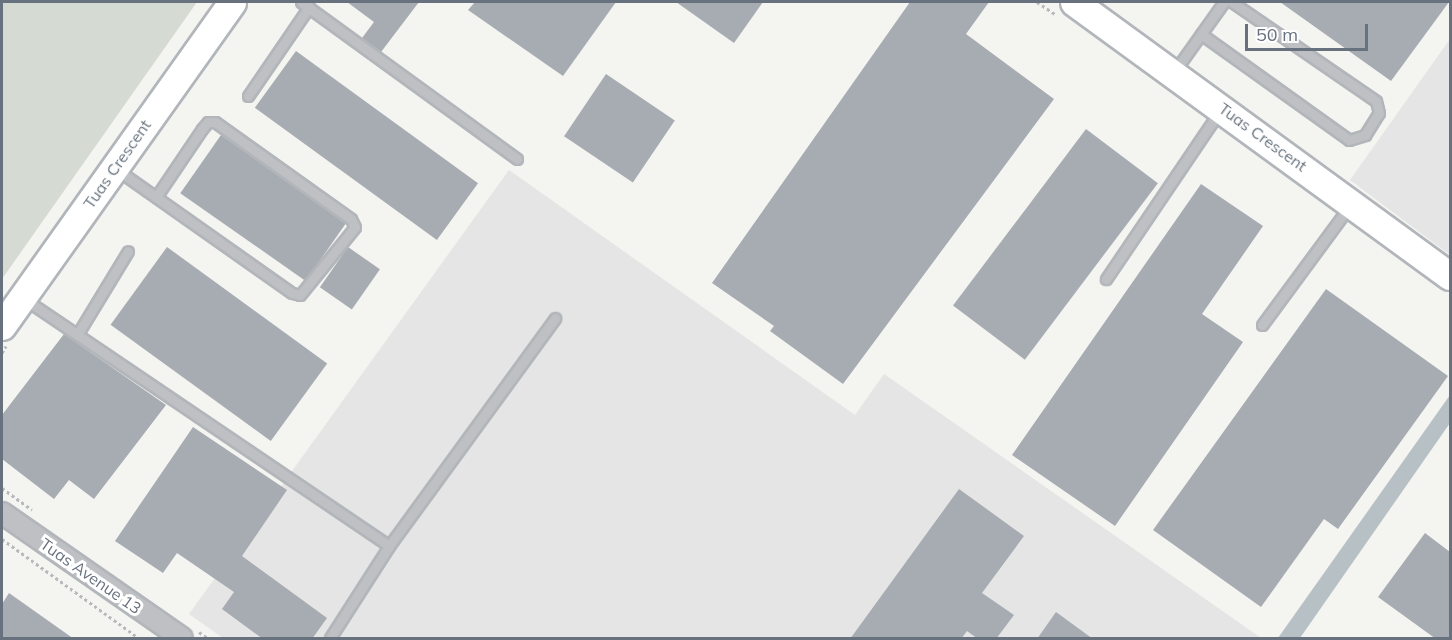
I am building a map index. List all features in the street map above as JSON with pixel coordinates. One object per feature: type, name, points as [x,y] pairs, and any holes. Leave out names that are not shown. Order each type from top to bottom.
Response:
[{"type":"street","name":"Tuas Crescent","points":[[2,326],[105,175],[232,2]]},
{"type":"street","name":"Tuas Crescent","points":[[1074,2],[1174,72],[1450,276]]},
{"type":"street","name":"Tuas Avenue 13","points":[[2,513],[182,639]]},
{"type":"lane","points":[[1174,72],[1224,2]]},
{"type":"lane","points":[[1201,34],[1349,140],[1365,135],[1379,113],[1376,101],[1232,2]]},
{"type":"lane","points":[[248,96],[305,4],[517,159]]},
{"type":"lane","points":[[1106,279],[1222,108]]},
{"type":"lane","points":[[105,175],[156,197],[300,295],[355,227],[351,219],[215,122],[208,122],[202,129],[156,197]]},
{"type":"lane","points":[[1262,325],[1352,202]]},
{"type":"lane","points":[[77,335],[128,251]]},
{"type":"lane","points":[[22,297],[389,546]]},
{"type":"lane","points":[[330,639],[389,546],[555,318]]},
{"type":"path","points":[[2,539],[139,639]]},
{"type":"shaded area","points":[[2,2],[197,2],[2,279]]},
{"type":"shaded area","points":[[1450,39],[1450,255],[1350,180]]},
{"type":"shaded area","points":[[509,170],[855,415],[884,374],[1261,638],[223,638],[189,614]]},
{"type":"shaded area","points":[[1450,395],[1450,423],[1300,638],[1278,638]]},
{"type":"building","points":[[347,2],[419,2],[381,52],[362,38],[374,22]]},
{"type":"building","points":[[475,2],[616,2],[563,76],[468,10]]},
{"type":"building","points":[[676,2],[763,2],[734,43]]},
{"type":"building","points":[[910,2],[989,2],[966,34],[1054,99],[843,384],[770,331],[774,326],[712,283]]},
{"type":"building","points":[[1280,2],[1449,2],[1391,81]]},
{"type":"building","points":[[296,51],[478,183],[437,240],[255,108]]},
{"type":"building","points":[[606,74],[675,120],[633,183],[564,136]]},
{"type":"building","points":[[1086,129],[1158,183],[1025,360],[953,305]]},
{"type":"building","points":[[221,135],[346,223],[306,281],[180,193]]},
{"type":"building","points":[[1201,184],[1263,226],[1202,314],[1243,342],[1115,526],[1012,455]]},
{"type":"building","points":[[167,247],[327,363],[271,441],[111,325]]},
{"type":"building","points":[[348,247],[380,269],[352,310],[320,287]]},
{"type":"building","points":[[1326,289],[1448,376],[1338,529],[1324,519],[1261,607],[1153,530]]},
{"type":"building","points":[[64,334],[166,405],[94,499],[69,480],[54,499],[2,459],[2,415]]},
{"type":"building","points":[[193,427],[287,490],[242,556],[327,618],[312,639],[263,639],[222,609],[234,592],[177,553],[163,573],[115,541]]},
{"type":"building","points":[[959,489],[1024,536],[982,593],[1014,615],[996,639],[978,639],[967,631],[961,639],[850,639]]},
{"type":"building","points":[[1425,533],[1450,552],[1450,639],[1436,639],[1378,597]]},
{"type":"building","points":[[9,593],[74,639],[2,639],[2,604]]},
{"type":"building","points":[[1056,612],[1093,639],[1037,639]]}]
